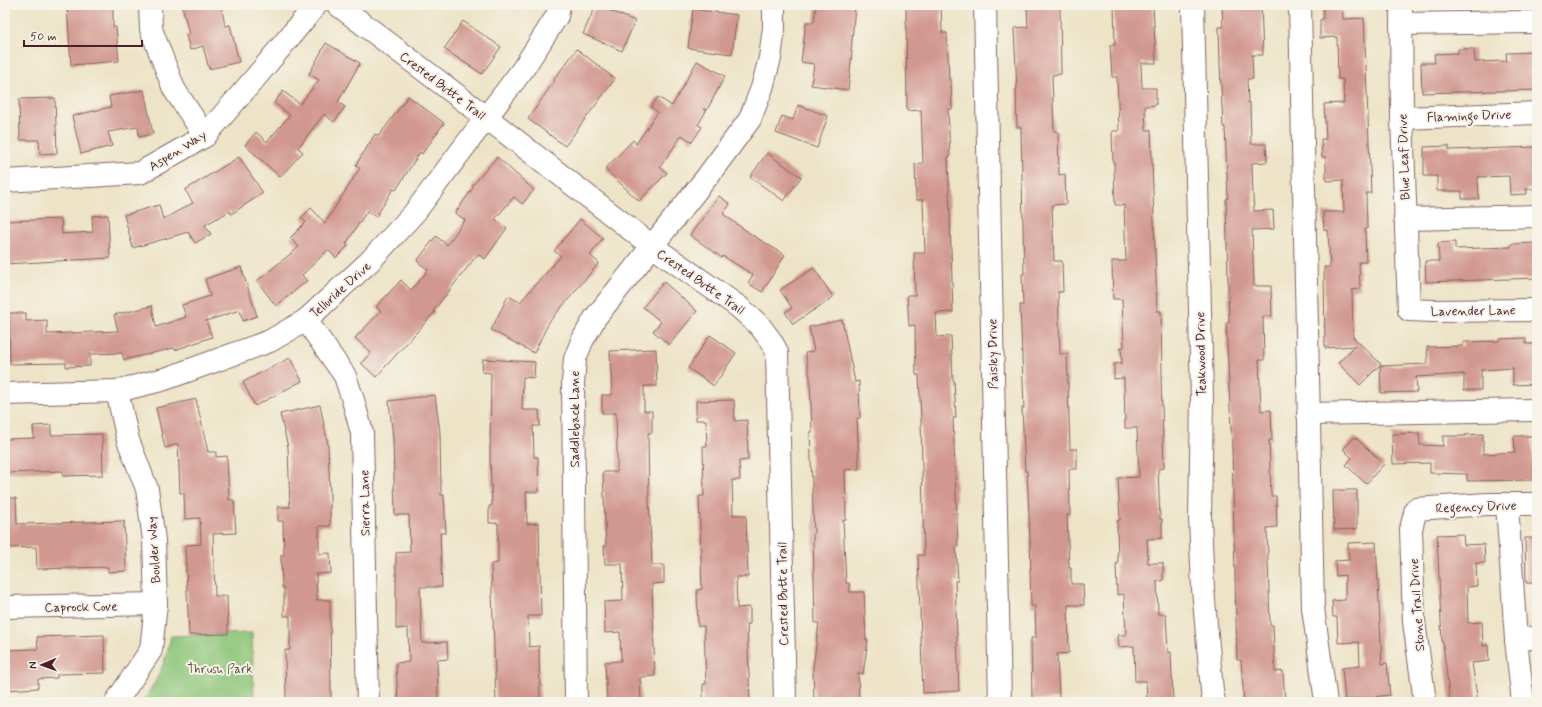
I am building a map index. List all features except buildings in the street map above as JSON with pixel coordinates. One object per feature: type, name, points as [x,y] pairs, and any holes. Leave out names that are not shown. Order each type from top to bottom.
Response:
[{"type":"street","points":[[150,5],[152,29],[174,89],[205,136]]},
{"type":"street","name":"Aspen Way","points":[[5,181],[140,173],[205,136],[316,5]]},
{"type":"street","name":"Crested Butte Trail","points":[[338,5],[652,246],[739,307],[760,326],[777,352],[785,702]]},
{"type":"street","name":"Telluride Drive","points":[[5,394],[117,392],[165,379],[270,341],[306,320],[370,262],[415,212],[523,69],[556,16],[559,5]]},
{"type":"street","name":"Saddleback Lane","points":[[576,702],[573,383],[575,359],[582,341],[595,318],[707,177],[750,119],[762,88],[770,58],[774,28],[774,5]]},
{"type":"street","name":"Paisley Drive","points":[[985,5],[1000,702]]},
{"type":"street","name":"Teakwood Drive","points":[[1193,5],[1202,399],[1200,518],[1203,589],[1214,702]]},
{"type":"street","points":[[1300,5],[1313,608],[1326,702]]},
{"type":"street","points":[[1401,15],[1537,22]]},
{"type":"street","name":"Blue Leaf Drive","points":[[1401,15],[1402,118],[1409,310]]},
{"type":"street","name":"Flamingo Drive","points":[[1402,118],[1537,113]]},
{"type":"street","points":[[1405,219],[1537,216]]},
{"type":"street","name":"Lavender Lane","points":[[1409,310],[1537,310]]},
{"type":"street","name":"Sierra Lane","points":[[306,320],[345,376],[362,433],[368,702]]},
{"type":"street","name":"Boulder Way","points":[[116,702],[151,650],[156,604],[154,540],[147,489],[128,440],[117,392]]},
{"type":"street","points":[[1308,414],[1537,410]]},
{"type":"street","points":[[1507,504],[1526,639],[1523,702]]},
{"type":"street","name":"Regency Drive","points":[[1416,509],[1507,504],[1537,504]]},
{"type":"street","name":"Stone Trail Drive","points":[[1416,509],[1411,529],[1414,622],[1425,702]]},
{"type":"street","name":"Caprock Cove","points":[[5,607],[156,604]]},
{"type":"green space","name":"Thrush Park","points":[[252,633],[254,702],[142,702],[161,671],[171,636]]}]
